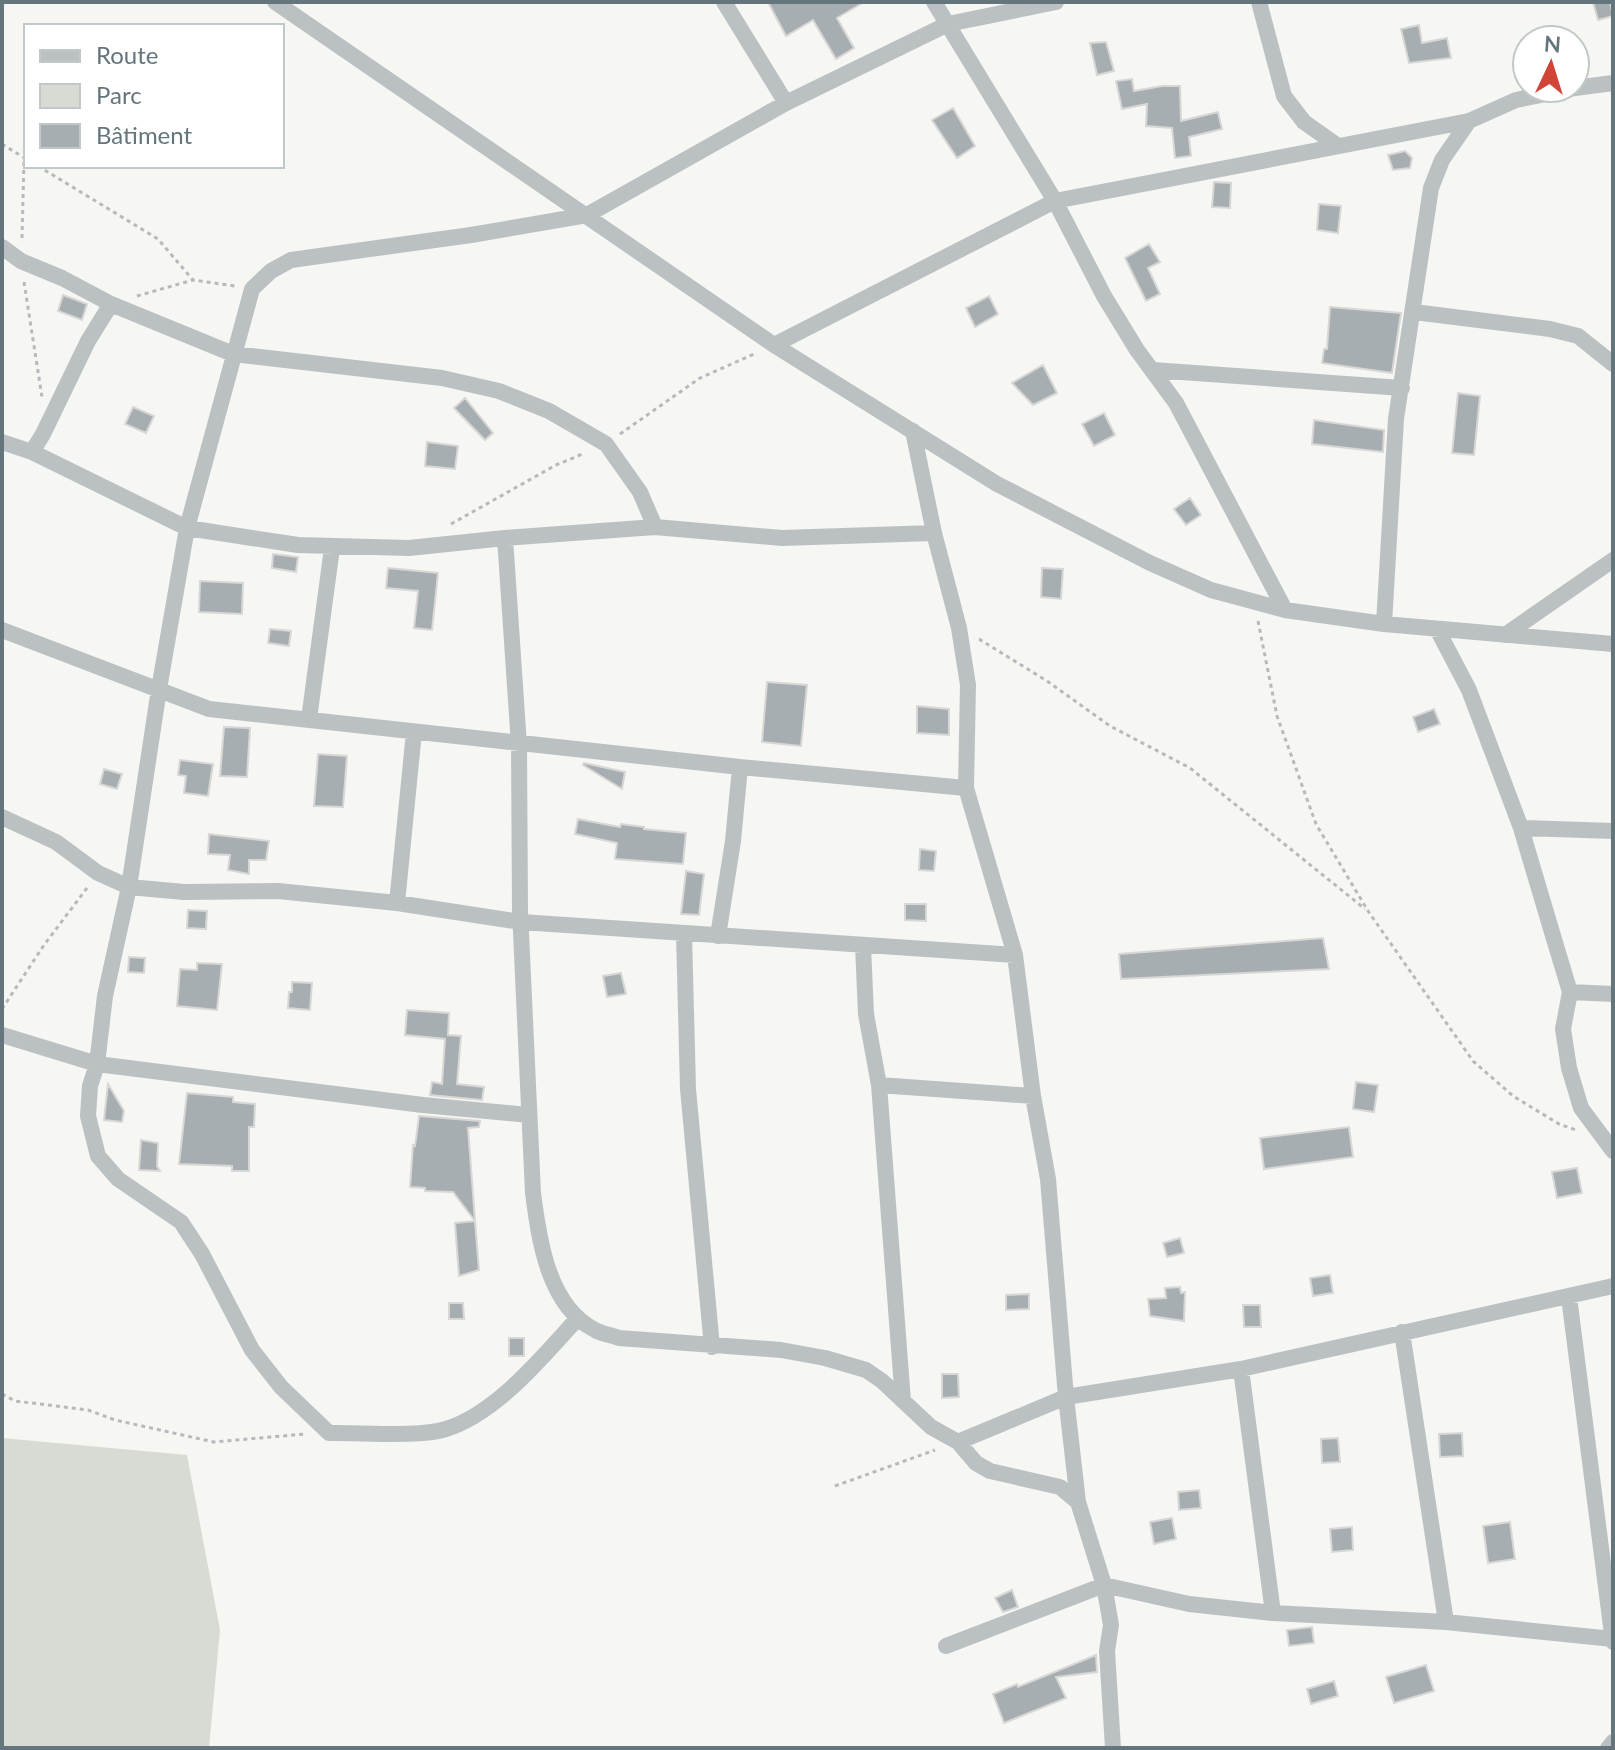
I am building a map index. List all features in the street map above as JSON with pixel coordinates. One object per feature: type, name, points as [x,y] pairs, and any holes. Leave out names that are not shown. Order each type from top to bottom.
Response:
[{"type":"street","points":[[275,2],[774,345],[997,484],[1150,563],[1211,590],[1285,610],[1384,624],[1613,644]]},
{"type":"street","points":[[724,2],[786,103]]},
{"type":"street","points":[[934,2],[1055,201],[1104,296],[1137,350],[1176,403],[1285,610]]},
{"type":"street","points":[[578,1318],[492,1404],[472,1417],[445,1429],[329,1433],[281,1387],[252,1350],[202,1254],[181,1222],[118,1179],[98,1156],[88,1116],[90,1086],[97,1064],[109,972],[129,887],[187,528],[252,289],[271,271],[291,260],[587,215],[786,103],[948,24],[1056,2]]},
{"type":"street","points":[[1259,2],[1284,96],[1304,122],[1338,146]]},
{"type":"street","points":[[1591,86],[1613,83]]},
{"type":"street","points":[[774,345],[1055,201],[1469,121],[1511,102]]},
{"type":"street","points":[[1384,624],[1395,433],[1431,188],[1442,160],[1469,121]]},
{"type":"street","points":[[2,247],[21,261],[111,304],[233,354],[442,378],[499,391],[549,411],[606,444],[640,492],[655,527]]},
{"type":"street","points":[[32,452],[88,341],[111,304]]},
{"type":"street","points":[[1414,312],[1550,329],[1578,336],[1613,364]]},
{"type":"street","points":[[1153,370],[1402,388]]},
{"type":"street","points":[[913,431],[934,533],[959,628],[968,685],[966,788],[1015,955],[1033,1096],[1048,1179],[1078,1502],[1104,1585],[1111,1625],[1107,1651],[1113,1748]]},
{"type":"street","points":[[2,442],[32,452],[187,528],[332,548],[409,548],[655,527],[782,538],[934,533]]},
{"type":"street","points":[[505,538],[519,745],[521,922],[533,1193],[538,1235],[563,1301],[578,1318],[595,1330],[619,1338],[781,1350],[866,1370],[931,1427],[958,1442],[976,1463],[990,1471],[1060,1487],[1078,1502]]},
{"type":"street","points":[[309,719],[332,548]]},
{"type":"street","points":[[1505,635],[1613,560]]},
{"type":"street","points":[[1437,629],[1469,690],[1521,828],[1570,992],[1563,1029],[1569,1068],[1581,1108],[1613,1151]]},
{"type":"street","points":[[2,630],[209,709],[519,745],[966,788]]},
{"type":"street","points":[[397,903],[414,732]]},
{"type":"street","points":[[718,936],[733,841],[740,767]]},
{"type":"street","points":[[2,817],[56,842],[98,873],[129,887],[184,892],[278,891],[397,903],[521,922],[1015,955]]},
{"type":"street","points":[[1521,828],[1613,831]]},
{"type":"street","points":[[684,934],[688,1089],[712,1347]]},
{"type":"street","points":[[863,946],[866,1014],[879,1085],[903,1401]]},
{"type":"street","points":[[1570,992],[1613,994]]},
{"type":"street","points":[[2,1035],[97,1064],[529,1115]]},
{"type":"street","points":[[879,1085],[1033,1096]]},
{"type":"street","points":[[958,1442],[1066,1397],[1241,1369],[1613,1286]]},
{"type":"street","points":[[946,1646],[1104,1585],[1189,1604],[1273,1613],[1446,1622],[1612,1640],[1569,1297]]},
{"type":"street","points":[[1402,1332],[1446,1622]]},
{"type":"street","points":[[1241,1369],[1273,1613]]},
{"type":"street","points":[[1608,1748],[1613,1742]]},
{"type":"path","points":[[2,144],[24,158]]},
{"type":"path","points":[[25,168],[21,261],[42,397]]},
{"type":"path","points":[[41,168],[158,239],[193,280]]},
{"type":"path","points":[[111,304],[193,280],[252,289]]},
{"type":"path","points":[[1255,601],[1277,716],[1316,824],[1368,911],[1473,1061],[1513,1096],[1559,1124]]},
{"type":"path","points":[[959,628],[1047,681],[1110,726],[1190,768],[1368,911]]},
{"type":"path","points":[[2,1009],[44,945],[98,873]]},
{"type":"path","points":[[2,1394],[15,1401],[79,1408],[115,1420],[214,1442],[329,1433]]},
{"type":"path","points":[[835,1486],[958,1442]]},
{"type":"green space","points":[[2,1438],[187,1455],[220,1630],[209,1748],[2,1748]]},
{"type":"building","points":[[768,2],[864,2],[837,18],[854,48],[836,59],[813,20],[786,36]]},
{"type":"building","points":[[1593,2],[1610,2],[1613,16],[1598,20]]},
{"type":"building","points":[[1419,25],[1422,43],[1447,38],[1451,58],[1409,63],[1401,29]]},
{"type":"building","points":[[1106,42],[1114,71],[1097,75],[1090,43]]},
{"type":"building","points":[[1132,79],[1134,91],[1180,86],[1181,121],[1218,112],[1222,129],[1189,137],[1191,156],[1175,158],[1172,128],[1146,126],[1147,104],[1122,109],[1116,81]]},
{"type":"building","points":[[953,108],[975,146],[957,158],[932,120]]},
{"type":"building","points":[[1405,151],[1412,158],[1410,168],[1393,170],[1388,155]]},
{"type":"building","points":[[1214,182],[1231,183],[1230,208],[1212,207]]},
{"type":"building","points":[[1319,204],[1341,206],[1338,233],[1317,230]]},
{"type":"building","points":[[1149,244],[1160,262],[1148,268],[1160,294],[1146,301],[1125,258]]},
{"type":"building","points":[[63,295],[87,304],[82,320],[58,311]]},
{"type":"building","points":[[989,296],[998,314],[975,327],[966,308]]},
{"type":"building","points":[[1330,307],[1401,313],[1392,373],[1322,363],[1324,349],[1327,349]]},
{"type":"building","points":[[1043,365],[1057,393],[1033,405],[1012,383]]},
{"type":"building","points":[[1458,393],[1480,396],[1474,455],[1452,453]]},
{"type":"building","points":[[465,398],[493,433],[485,440],[454,408]]},
{"type":"building","points":[[133,407],[154,416],[146,433],[125,424]]},
{"type":"building","points":[[1104,413],[1115,435],[1094,446],[1082,424]]},
{"type":"building","points":[[1314,420],[1384,430],[1383,452],[1312,444]]},
{"type":"building","points":[[427,442],[458,446],[455,469],[425,466]]},
{"type":"building","points":[[1190,498],[1201,515],[1186,525],[1174,509]]},
{"type":"building","points":[[273,554],[298,557],[296,572],[272,568]]},
{"type":"building","points":[[388,568],[438,573],[432,630],[414,628],[418,591],[386,588]]},
{"type":"building","points":[[1042,568],[1063,569],[1061,599],[1041,597]]},
{"type":"building","points":[[200,581],[243,583],[242,614],[199,612]]},
{"type":"building","points":[[270,629],[291,631],[289,646],[268,643]]},
{"type":"building","points":[[767,682],[807,685],[801,746],[762,742]]},
{"type":"building","points":[[917,706],[949,709],[949,735],[917,733]]},
{"type":"building","points":[[1434,709],[1440,724],[1418,732],[1413,717]]},
{"type":"building","points":[[224,727],[250,728],[247,777],[220,776]]},
{"type":"building","points":[[318,754],[347,756],[343,807],[314,806]]},
{"type":"building","points":[[180,760],[213,764],[208,796],[184,793],[186,776],[178,775]]},
{"type":"building","points":[[583,765],[625,772],[622,789]]},
{"type":"building","points":[[104,769],[122,774],[117,789],[100,784]]},
{"type":"building","points":[[578,819],[620,827],[621,824],[686,833],[683,864],[615,859],[617,843],[575,834]]},
{"type":"building","points":[[209,834],[269,841],[266,860],[249,860],[249,874],[228,870],[230,855],[208,854]]},
{"type":"building","points":[[920,849],[936,851],[934,871],[919,870]]},
{"type":"building","points":[[686,871],[704,874],[699,915],[681,914]]},
{"type":"building","points":[[905,904],[926,904],[926,921],[905,920]]},
{"type":"building","points":[[188,910],[207,911],[206,929],[187,928]]},
{"type":"building","points":[[1323,938],[1329,969],[1121,979],[1119,954]]},
{"type":"building","points":[[129,957],[145,958],[144,973],[128,972]]},
{"type":"building","points":[[197,963],[222,964],[217,1010],[177,1006],[180,969],[197,970]]},
{"type":"building","points":[[621,973],[626,994],[607,997],[603,976]]},
{"type":"building","points":[[292,982],[312,983],[310,1010],[288,1008]]},
{"type":"building","points":[[407,1010],[449,1013],[448,1035],[461,1036],[457,1084],[484,1087],[482,1100],[430,1095],[432,1082],[442,1084],[445,1039],[405,1035]]},
{"type":"building","points":[[1356,1082],[1378,1085],[1374,1112],[1353,1109]]},
{"type":"building","points":[[108,1084],[124,1111],[122,1122],[104,1120]]},
{"type":"building","points":[[187,1093],[233,1097],[233,1102],[255,1104],[254,1127],[249,1127],[249,1171],[232,1171],[232,1166],[179,1164]]},
{"type":"building","points":[[419,1116],[480,1121],[479,1127],[468,1128],[475,1221],[453,1192],[410,1187]]},
{"type":"building","points":[[1349,1127],[1353,1157],[1264,1169],[1260,1138]]},
{"type":"building","points":[[141,1140],[158,1143],[157,1166],[160,1171],[139,1170]]},
{"type":"building","points":[[1577,1168],[1582,1193],[1557,1198],[1552,1172]]},
{"type":"building","points":[[475,1221],[479,1270],[459,1276],[455,1223]]},
{"type":"building","points":[[1180,1238],[1184,1253],[1167,1257],[1163,1243]]},
{"type":"building","points":[[1330,1275],[1333,1293],[1313,1296],[1310,1278]]},
{"type":"building","points":[[1180,1287],[1181,1293],[1185,1292],[1184,1321],[1150,1316],[1148,1299],[1166,1298],[1165,1288]]},
{"type":"building","points":[[1029,1294],[1029,1309],[1006,1310],[1006,1295]]},
{"type":"building","points":[[449,1303],[463,1303],[464,1319],[449,1319]]},
{"type":"building","points":[[1243,1305],[1260,1305],[1261,1327],[1244,1327]]},
{"type":"building","points":[[509,1338],[524,1338],[524,1356],[509,1356]]},
{"type":"building","points":[[942,1374],[958,1374],[959,1397],[942,1398]]},
{"type":"building","points":[[1462,1433],[1463,1456],[1440,1457],[1439,1434]]},
{"type":"building","points":[[1338,1438],[1340,1462],[1322,1463],[1321,1439]]},
{"type":"building","points":[[1199,1490],[1201,1508],[1179,1510],[1178,1492]]},
{"type":"building","points":[[1172,1518],[1176,1539],[1154,1544],[1150,1522]]},
{"type":"building","points":[[1510,1522],[1515,1559],[1488,1563],[1483,1526]]},
{"type":"building","points":[[1352,1527],[1353,1550],[1332,1552],[1330,1529]]},
{"type":"building","points":[[1012,1590],[1018,1607],[1003,1612],[995,1598]]},
{"type":"building","points":[[1312,1627],[1314,1643],[1289,1646],[1287,1630]]},
{"type":"building","points":[[1096,1655],[1097,1672],[1056,1677],[1066,1698],[1004,1723],[993,1694]]},
{"type":"building","points":[[1426,1665],[1434,1691],[1394,1703],[1386,1677]]},
{"type":"building","points":[[1334,1681],[1338,1696],[1311,1704],[1307,1689]]}]
